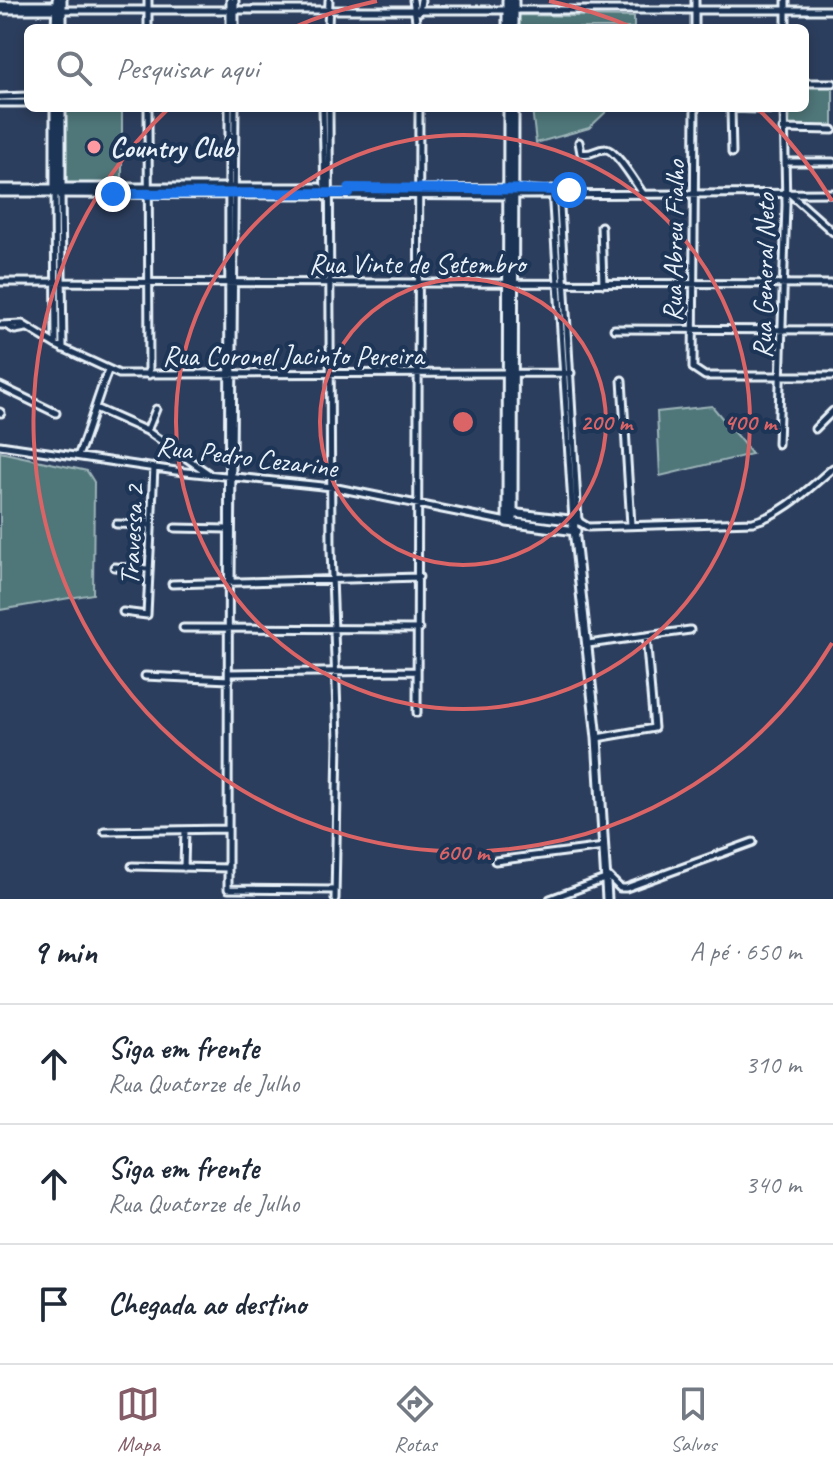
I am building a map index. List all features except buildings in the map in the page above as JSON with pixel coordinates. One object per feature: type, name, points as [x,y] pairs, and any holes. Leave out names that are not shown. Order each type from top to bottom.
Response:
[{"type":"street","points":[[148,0],[148,24]]},
{"type":"street","points":[[232,0],[232,24]]},
{"type":"street","points":[[328,24],[329,0]]},
{"type":"street","points":[[413,0],[413,10]]},
{"type":"street","points":[[418,24],[421,0]]},
{"type":"street","points":[[507,0],[513,24]]},
{"type":"street","points":[[508,24],[514,0]]},
{"type":"street","points":[[627,0],[627,10]]},
{"type":"street","points":[[695,0],[695,24]]},
{"type":"street","points":[[786,0],[786,24]]},
{"type":"street","points":[[0,8],[61,5],[148,10],[413,10],[419,13],[833,10]]},
{"type":"street","points":[[809,83],[833,83]]},
{"type":"street","points":[[0,100],[24,97]]},
{"type":"street","points":[[0,100],[24,103]]},
{"type":"street","points":[[58,112],[63,349]]},
{"type":"street","points":[[148,112],[149,375]]},
{"type":"street","points":[[232,112],[228,889],[333,890]]},
{"type":"street","points":[[326,112],[331,549],[336,671],[335,899]]},
{"type":"street","points":[[417,713],[419,112]]},
{"type":"street","points":[[510,518],[511,112]]},
{"type":"street","name":"Rua Abreu Fialho","points":[[695,112],[691,359],[697,373],[705,376],[781,375]]},
{"type":"street","points":[[730,112],[732,153]]},
{"type":"street","name":"Rua General Neto","points":[[778,444],[787,193],[784,112]]},
{"type":"street","points":[[783,129],[833,130]]},
{"type":"street","points":[[579,142],[581,153],[586,155],[604,149],[613,152],[643,193]]},
{"type":"street","points":[[785,162],[833,162]]},
{"type":"street","points":[[0,191],[833,193]]},
{"type":"street","points":[[556,192],[575,521],[597,738],[607,899]]},
{"type":"street","points":[[787,193],[833,232]]},
{"type":"street","points":[[601,226],[603,284]]},
{"type":"street","name":"Rua Vinte de Setembro","points":[[0,282],[833,284]]},
{"type":"street","points":[[56,345],[60,282]]},
{"type":"street","name":"Rua Coronel Jacinto Pereira","points":[[3,325],[16,322],[108,371],[149,375],[567,374]]},
{"type":"street","points":[[614,329],[833,330]]},
{"type":"street","points":[[78,456],[95,416],[108,371]]},
{"type":"street","points":[[781,375],[833,376]]},
{"type":"street","points":[[622,380],[631,525]]},
{"type":"street","points":[[0,386],[56,413]]},
{"type":"street","points":[[95,408],[147,431],[209,474]]},
{"type":"street","points":[[147,431],[156,409]]},
{"type":"street","points":[[815,429],[833,411]]},
{"type":"street","name":"Rua Pedro Cezarine","points":[[0,445],[209,474],[332,487],[576,531]]},
{"type":"street","name":"Travessa 2","points":[[123,612],[147,615],[154,467]]},
{"type":"street","points":[[576,531],[588,527],[720,524],[766,519],[833,468]]},
{"type":"street","points":[[542,527],[543,517]]},
{"type":"street","name":"Rua Pedro Cezarine","points":[[510,518],[543,517],[575,521],[588,527]]},
{"type":"street","points":[[116,524],[150,525]]},
{"type":"street","points":[[175,528],[229,529]]},
{"type":"street","points":[[114,567],[148,569]]},
{"type":"street","points":[[172,584],[333,582],[419,577]]},
{"type":"street","points":[[183,628],[419,629]]},
{"type":"street","points":[[588,644],[690,630]]},
{"type":"street","points":[[597,738],[654,728],[646,636]]},
{"type":"street","points":[[145,676],[416,671]]},
{"type":"street","points":[[104,831],[226,829]]},
{"type":"street","points":[[184,868],[185,830]]},
{"type":"street","points":[[606,876],[620,888],[626,888],[753,842]]},
{"type":"street","points":[[495,861],[604,847]]},
{"type":"street","points":[[132,866],[228,868]]},
{"type":"street","points":[[550,899],[606,876]]},
{"type":"green space","points":[[516,15],[634,17],[634,24],[516,24]]},
{"type":"green space","points":[[809,86],[833,86],[833,127],[789,126],[790,112],[809,112]]},
{"type":"green space","name":"Country Club","points":[[65,112],[122,112],[122,185],[65,185]]},
{"type":"green space","points":[[532,112],[606,112],[589,128],[536,143]]},
{"type":"green space","points":[[712,406],[752,454],[660,476],[657,412]]},
{"type":"green space","points":[[0,452],[87,471],[94,482],[93,594],[0,610]]},
{"type":"place","name":"Country Club","points":[[94,147]]},
{"type":"route","points":[[113,194],[349,193],[349,188],[569,190]]}]
